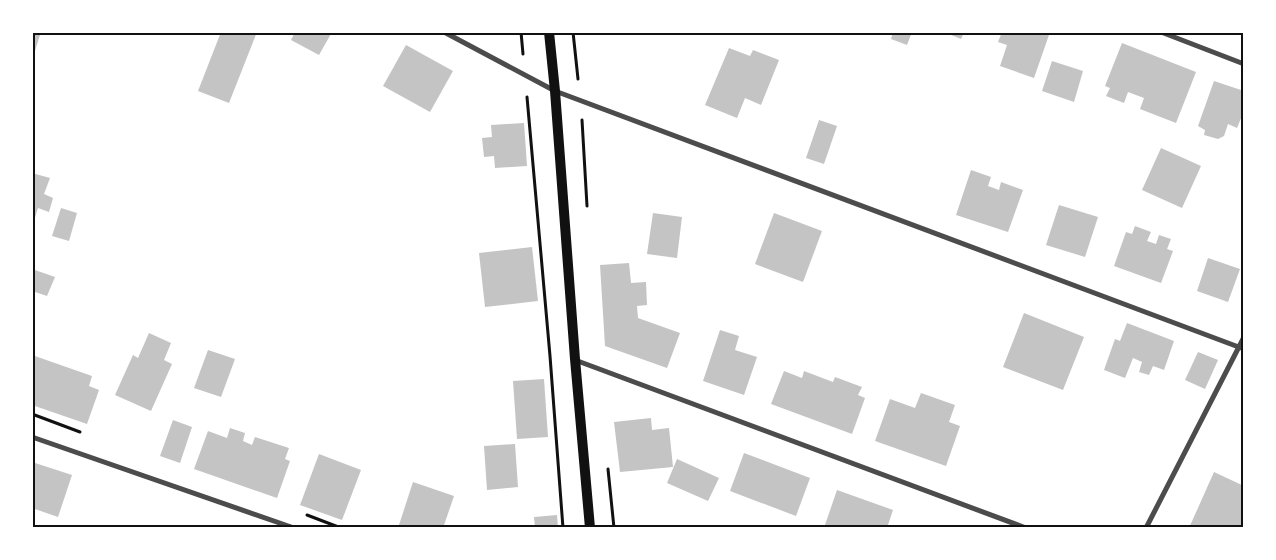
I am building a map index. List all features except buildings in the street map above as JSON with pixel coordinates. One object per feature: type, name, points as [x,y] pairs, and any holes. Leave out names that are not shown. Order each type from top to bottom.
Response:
[{"type":"main road","points":[[549,32],[590,528]]},
{"type":"street","points":[[444,32],[525,76],[580,101],[1241,348]]},
{"type":"street","points":[[1161,32],[1244,64]]},
{"type":"street","points":[[1146,528],[1241,348],[1244,337]]},
{"type":"street","points":[[575,360],[1026,528]]},
{"type":"street","points":[[32,437],[294,528]]},
{"type":"path","points":[[521,32],[550,356],[563,528]]},
{"type":"path","points":[[573,32],[587,207]]},
{"type":"path","points":[[608,462],[614,528]]}]
